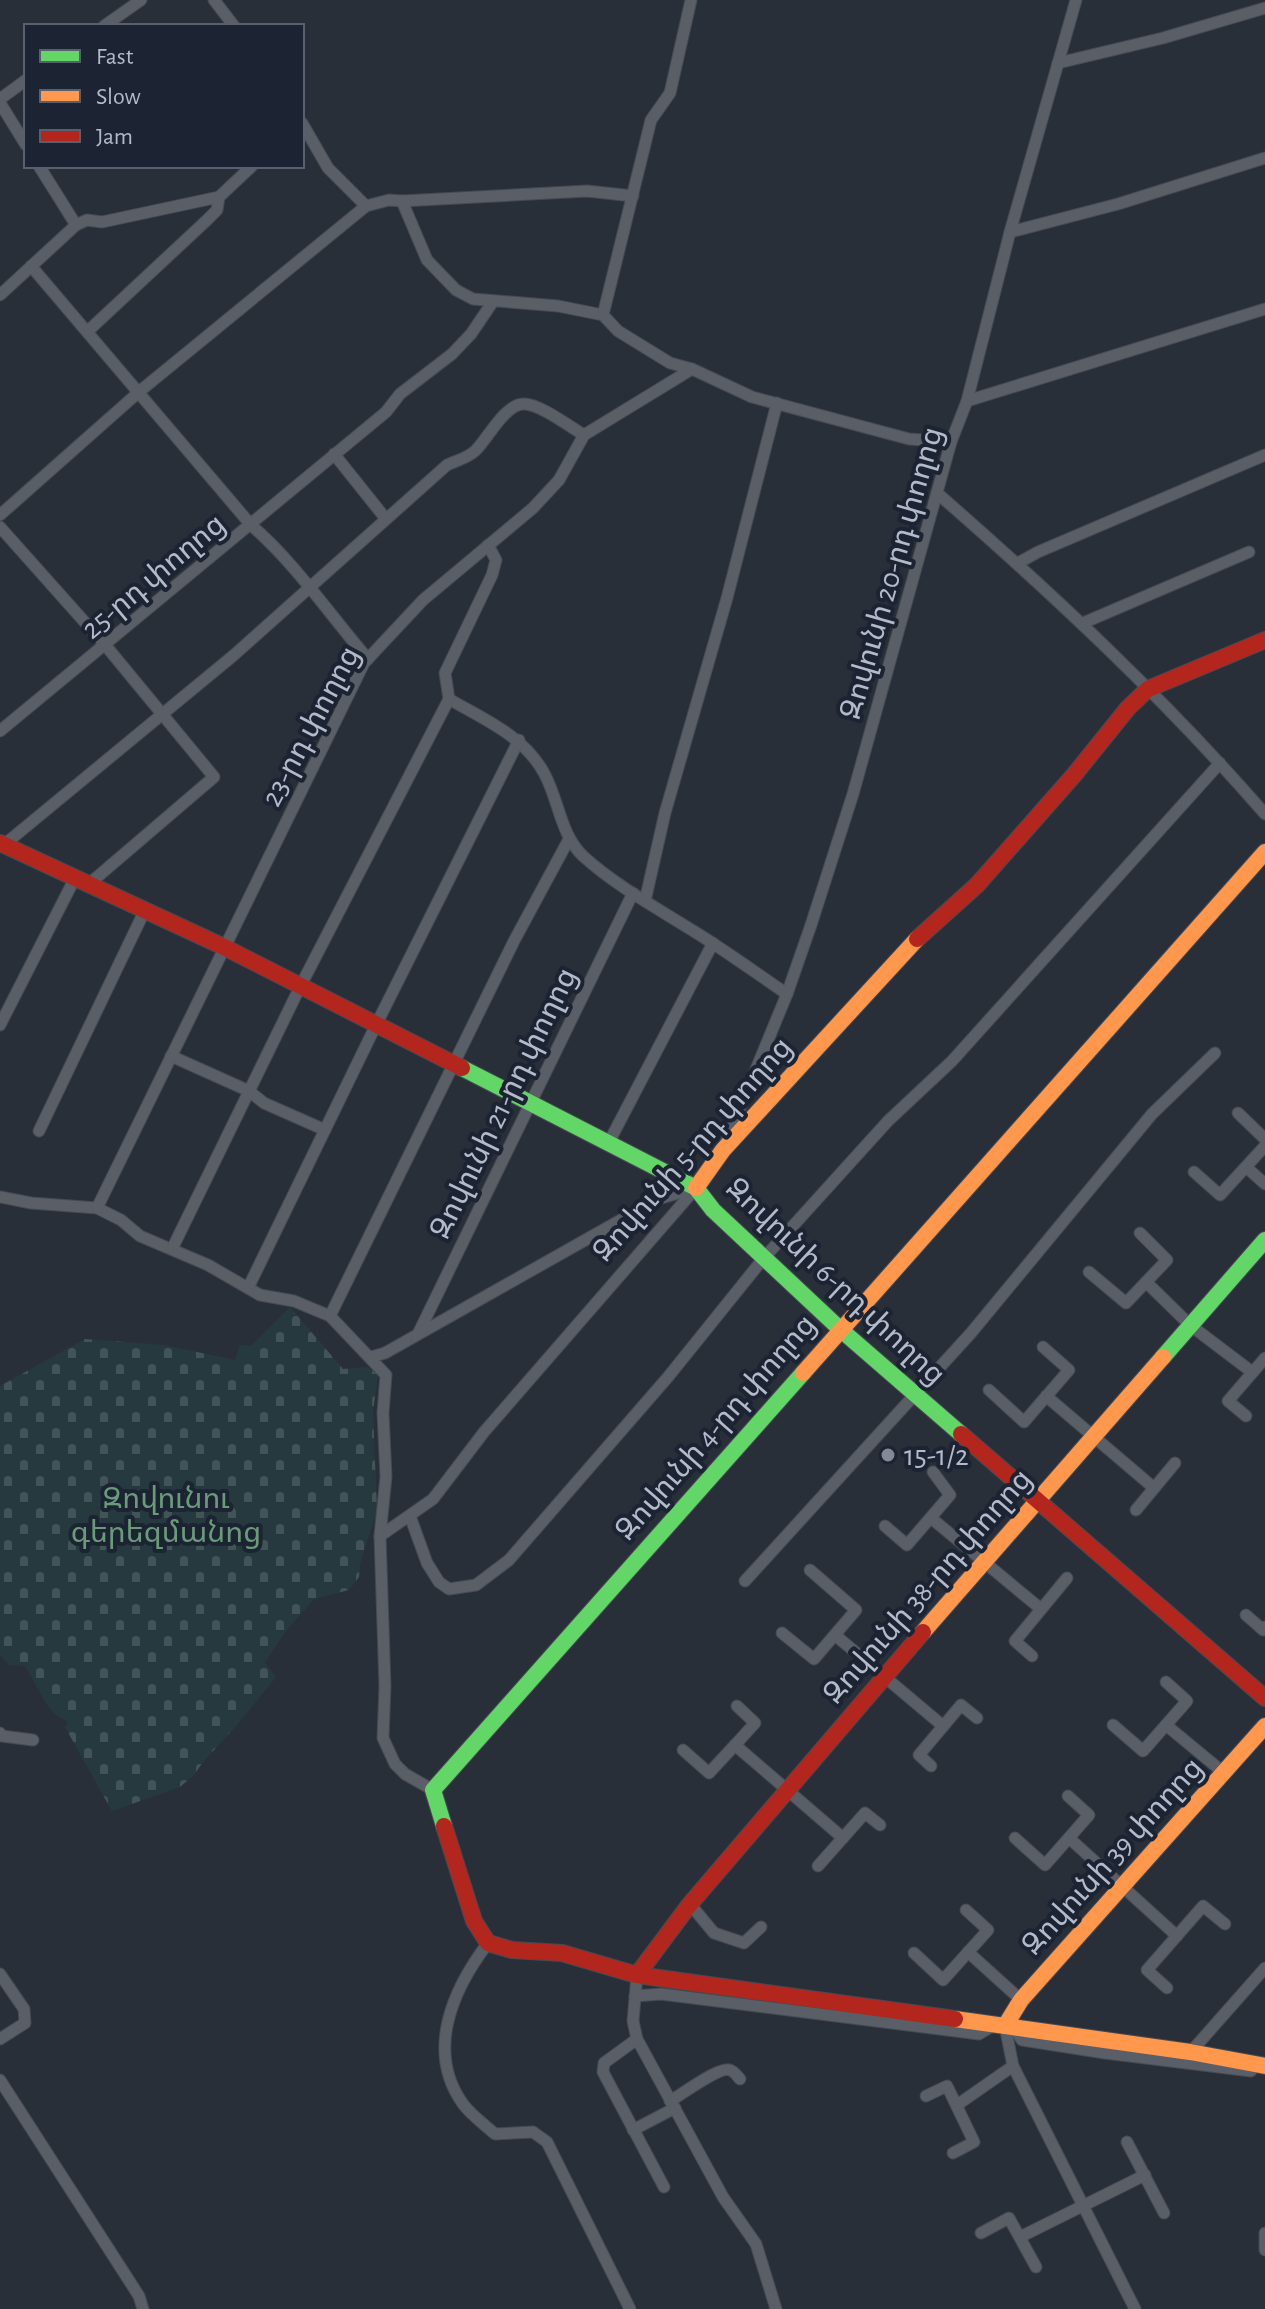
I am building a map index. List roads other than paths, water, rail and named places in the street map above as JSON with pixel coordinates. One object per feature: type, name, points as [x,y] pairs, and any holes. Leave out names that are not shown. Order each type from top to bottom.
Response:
[{"type":"street","points":[[107,24],[141,0]]},
{"type":"street","points":[[214,0],[232,24]]},
{"type":"street","points":[[603,315],[651,120],[670,93],[691,0]]},
{"type":"street","name":"Զովունի 20-րդ փողոց","points":[[723,1150],[787,994],[853,794],[951,442],[967,401],[1010,232],[1076,0]]},
{"type":"street","points":[[1058,63],[1163,38],[1265,8]]},
{"type":"street","points":[[24,82],[0,101],[24,142]]},
{"type":"street","points":[[304,126],[328,168],[366,206]]},
{"type":"street","points":[[1010,232],[1160,192],[1265,158]]},
{"type":"street","points":[[44,168],[76,225]]},
{"type":"street","points":[[0,295],[76,225],[87,220],[102,222],[219,197],[250,168]]},
{"type":"street","points":[[0,515],[140,391],[366,206],[389,200],[587,191],[633,196]]},
{"type":"street","points":[[88,331],[217,210],[219,197]]},
{"type":"street","points":[[402,201],[427,260],[456,290],[473,299],[492,303],[558,306],[603,315],[618,331],[670,363],[692,369],[752,397],[909,439],[951,442]]},
{"type":"street","points":[[31,266],[251,525],[288,559],[308,588],[368,659]]},
{"type":"street","name":"25-րդ փողոց","points":[[0,731],[386,412],[400,394],[452,354],[471,334],[492,303]]},
{"type":"street","points":[[967,401],[1265,309]]},
{"type":"street","name":"23-րդ փողոց","points":[[97,1208],[368,659],[423,600],[533,508],[559,480],[584,435],[692,369]]},
{"type":"street","points":[[645,901],[665,813],[719,627],[777,403]]},
{"type":"street","points":[[2,844],[163,714],[447,465],[462,460],[476,450],[497,423],[517,406],[525,404],[538,408],[584,435]]},
{"type":"street","points":[[334,454],[386,519]]},
{"type":"street","points":[[1018,563],[1265,455]]},
{"type":"street","points":[[937,493],[1083,623],[1220,763],[1265,814]]},
{"type":"street","points":[[0,527],[106,646],[214,777],[82,881],[0,1025]]},
{"type":"street","points":[[172,1249],[300,987],[449,699],[445,673],[492,575],[496,560],[488,545]]},
{"type":"street","points":[[1083,623],[1249,552]]},
{"type":"street","name":"Զովունի 5-րդ փողոց","points":[[380,1536],[433,1499],[484,1432],[696,1188],[723,1150],[906,950],[977,885],[1074,775],[1128,708],[1148,689],[1265,640]]},
{"type":"street","points":[[449,699],[519,740],[545,775],[569,839],[584,856],[633,893],[787,994]]},
{"type":"street","points":[[248,1288],[519,740]]},
{"type":"street","points":[[410,1516],[427,1563],[439,1582],[449,1589],[476,1585],[509,1560],[668,1377],[763,1259],[888,1121],[952,1061],[1220,763]]},
{"type":"street","points":[[330,1316],[453,1063],[569,839]]},
{"type":"street","name":"Զովունի 6-րդ փողոց","points":[[2,844],[224,947],[696,1188],[713,1210],[763,1259],[840,1329],[1265,1698]]},
{"type":"street","name":"Զովունի 4-րդ փողոց","points":[[433,1790],[1265,852]]},
{"type":"street","name":"Զովունի 21-րդ փողոց","points":[[418,1334],[633,893]]},
{"type":"street","points":[[39,1131],[145,910]]},
{"type":"street","points":[[609,1142],[713,943]]},
{"type":"street","points":[[745,1581],[971,1333],[1152,1114],[1215,1053]]},
{"type":"street","points":[[171,1056],[325,1130]]},
{"type":"street","points":[[1238,1113],[1265,1139]]},
{"type":"street","points":[[1194,1172],[1220,1195],[1265,1146]]},
{"type":"street","points":[[1246,1167],[1265,1184]]},
{"type":"street","points":[[371,1357],[385,1353],[658,1199],[696,1188]]},
{"type":"street","points":[[0,1197],[97,1208],[121,1220],[140,1236],[208,1265],[260,1295],[294,1301],[330,1316],[386,1375],[383,1413],[386,1477],[380,1536],[385,1686],[383,1738],[395,1764],[405,1774],[433,1790],[474,1921],[488,1943],[512,1950],[562,1953],[637,1975],[1004,2026],[1265,2072]]},
{"type":"street","points":[[1089,1272],[1126,1303],[1167,1260],[1140,1233]]},
{"type":"street","name":"Զովունի 38-րդ փողոց","points":[[637,1975],[690,1904],[786,1790],[1265,1240]]},
{"type":"street","points":[[1146,1282],[1190,1325],[1252,1372]]},
{"type":"street","points":[[989,1390],[1024,1422],[1069,1370],[1043,1347]]},
{"type":"street","points":[[1246,1416],[1228,1401],[1265,1358]]},
{"type":"street","points":[[1046,1396],[1154,1488]]},
{"type":"street","points":[[1136,1510],[1175,1463]]},
{"type":"street","points":[[885,1526],[907,1545],[931,1518],[950,1495],[933,1472]]},
{"type":"street","points":[[931,1518],[1041,1609]]},
{"type":"street","points":[[782,1633],[814,1659],[856,1610],[810,1570]]},
{"type":"street","points":[[1032,1656],[1015,1641],[1067,1578]]},
{"type":"street","points":[[1246,1615],[1263,1630],[1265,1627]]},
{"type":"street","points":[[835,1635],[943,1726]]},
{"type":"street","points":[[1113,1725],[1143,1751],[1187,1701],[1166,1682]]},
{"type":"street","points":[[931,1766],[919,1755],[961,1705],[977,1718]]},
{"type":"street","points":[[683,1750],[709,1773],[755,1723],[737,1706]]},
{"type":"street","points":[[1166,1725],[1224,1773]]},
{"type":"street","name":"Զովունի 39 փողոց","points":[[1004,2026],[1021,2000],[1265,1726]]},
{"type":"street","points":[[0,1733],[2,1736],[33,1740]]},
{"type":"street","points":[[735,1745],[843,1838]]},
{"type":"street","points":[[1015,1838],[1045,1865],[1089,1815],[1068,1796]]},
{"type":"street","points":[[818,1866],[865,1813],[880,1825]]},
{"type":"street","points":[[1069,1838],[1177,1936]]},
{"type":"street","points":[[690,1904],[714,1933],[744,1943],[761,1927]]},
{"type":"street","points":[[1167,1988],[1147,1970],[1203,1906],[1225,1924]]},
{"type":"street","points":[[914,1953],[943,1980],[988,1930],[966,1910]]},
{"type":"street","points":[[488,1943],[457,1990],[445,2032],[447,2071],[463,2104],[495,2134],[533,2132],[547,2142],[630,2309]]},
{"type":"street","points":[[968,1952],[1021,2000]]},
{"type":"street","points":[[1188,2057],[1265,1968]]},
{"type":"street","points":[[0,1974],[24,2009],[25,2023],[0,2039]]},
{"type":"street","points":[[637,1975],[633,2021],[637,2039],[723,2197],[756,2244],[776,2309]]},
{"type":"street","points":[[635,1996],[661,1994],[979,2034],[1004,2026]]},
{"type":"street","points":[[1004,2026],[1013,2066],[1135,2309]]},
{"type":"street","points":[[637,2039],[604,2063],[603,2072],[664,2187]]},
{"type":"street","points":[[1188,2057],[1265,2066]]},
{"type":"street","points":[[957,2105],[1013,2066]]},
{"type":"street","points":[[633,2130],[692,2090],[701,2079],[726,2069],[733,2071],[740,2079]]},
{"type":"street","points":[[0,2080],[139,2296],[143,2309]]},
{"type":"street","points":[[926,2096],[947,2086],[957,2105],[974,2142],[953,2153]]},
{"type":"street","points":[[1127,2142],[1164,2213]]},
{"type":"street","points":[[1020,2237],[1145,2175]]},
{"type":"street","points":[[981,2233],[1009,2218],[1036,2267]]},
{"type":"street","points":[[1265,2233],[1265,2250]]},
{"type":"place","name":"15-1/2","points":[[888,1455]]},
{"type":"park label","name":"Զովունու գերեզմանոց","points":[[166,1515]]}]
